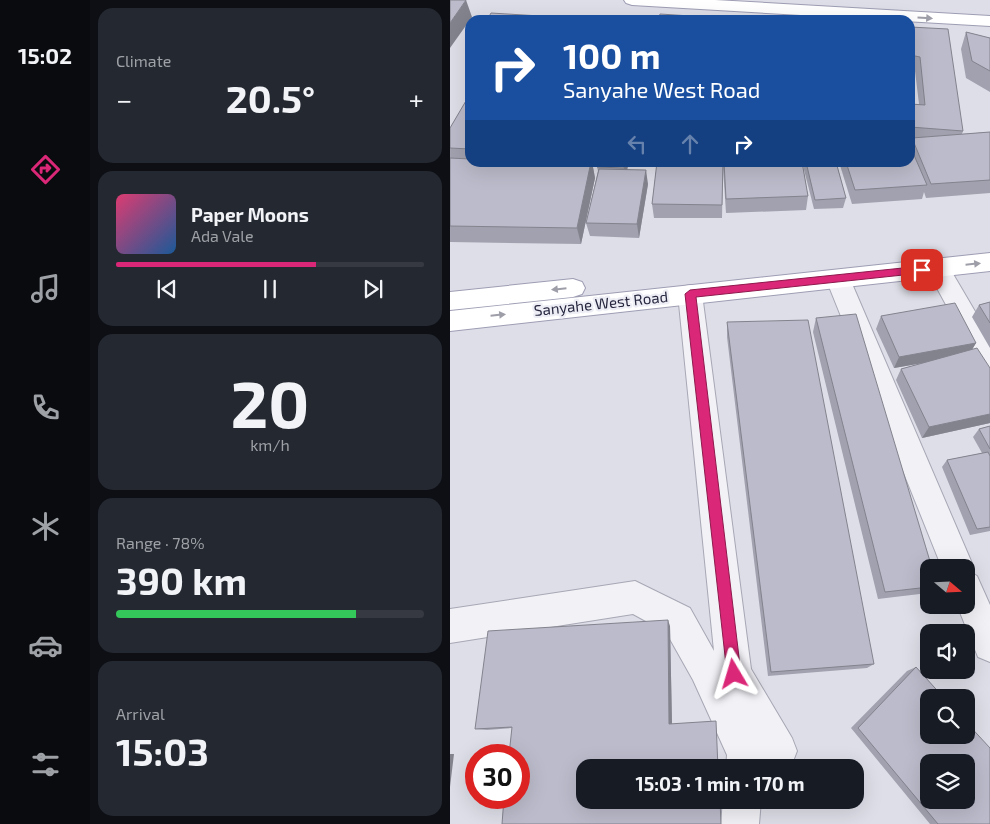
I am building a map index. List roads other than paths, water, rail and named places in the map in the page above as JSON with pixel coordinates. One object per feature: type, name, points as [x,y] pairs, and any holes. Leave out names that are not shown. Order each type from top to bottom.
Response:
[{"type":"main road","points":[[632,0],[888,15]]},
{"type":"main road","points":[[825,0],[939,7],[990,7]]},
{"type":"main road","points":[[915,17],[990,21]]},
{"type":"main road","name":"Sanyahe West Road","points":[[450,301],[990,243]]},
{"type":"main road","name":"Sanyahe West Road","points":[[450,321],[990,262]]},
{"type":"street","points":[[938,268],[990,361]]},
{"type":"street","points":[[838,279],[954,559]]},
{"type":"street","points":[[690,294],[734,674],[779,751]]},
{"type":"street","points":[[450,626],[635,597],[678,620],[705,668],[746,754],[746,759]]},
{"type":"street","points":[[975,609],[990,645]]},
{"type":"street","points":[[740,824],[741,809]]}]
